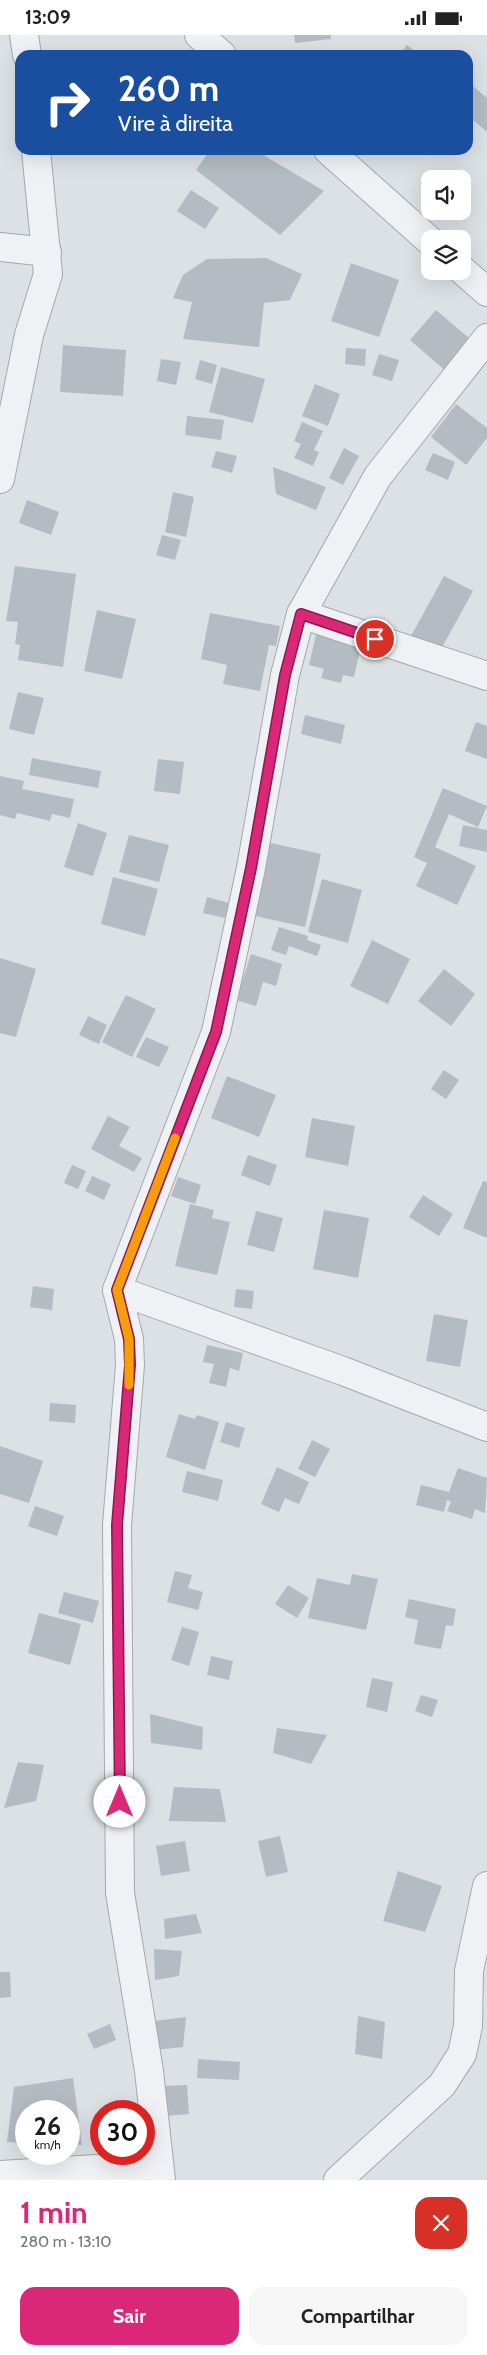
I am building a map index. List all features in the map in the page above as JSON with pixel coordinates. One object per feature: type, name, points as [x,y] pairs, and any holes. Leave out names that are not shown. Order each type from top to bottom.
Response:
[{"type":"street","points":[[24,35],[26,50]]},
{"type":"street","points":[[199,35],[216,50]]},
{"type":"street","points":[[0,479],[29,335],[48,274],[37,155]]},
{"type":"street","points":[[334,155],[421,233]]},
{"type":"street","points":[[0,247],[47,252]]},
{"type":"street","points":[[471,278],[487,292]]},
{"type":"street","points":[[0,2175],[160,2173],[149,2071],[120,1893],[117,1525],[130,1365],[129,1339],[117,1290],[216,1032],[251,868],[285,675],[301,614],[378,476],[487,338]]},
{"type":"street","points":[[301,614],[487,676]]},
{"type":"street","points":[[117,1290],[343,1371],[487,1427]]},
{"type":"street","points":[[338,2180],[442,2085],[462,2054],[468,2026],[469,1971],[487,1886]]},
{"type":"building","points":[[294,35],[331,35],[331,39],[295,43]]},
{"type":"building","points":[[407,45],[414,50],[403,50]]},
{"type":"building","points":[[473,86],[487,98],[487,132],[473,120]]},
{"type":"building","points":[[206,155],[263,155],[324,191],[280,235],[196,170]]},
{"type":"building","points":[[191,190],[219,208],[205,229],[177,211]]},
{"type":"building","points":[[266,258],[302,274],[290,300],[264,303],[259,347],[183,339],[192,302],[173,298],[183,275],[207,259]]},
{"type":"building","points":[[351,263],[399,280],[379,337],[331,321]]},
{"type":"building","points":[[436,310],[476,344],[449,374],[410,340]]},
{"type":"building","points":[[63,345],[126,350],[123,396],[60,392]]},
{"type":"building","points":[[346,348],[366,349],[365,366],[345,364]]},
{"type":"building","points":[[379,354],[399,360],[392,381],[372,375]]},
{"type":"building","points":[[161,359],[181,362],[176,385],[157,381]]},
{"type":"building","points":[[200,360],[217,365],[212,384],[195,379]]},
{"type":"building","points":[[221,367],[265,379],[253,423],[209,412]]},
{"type":"building","points":[[315,384],[340,394],[328,426],[302,416]]},
{"type":"building","points":[[456,404],[487,428],[487,438],[466,465],[431,437]]},
{"type":"building","points":[[187,416],[224,420],[221,440],[185,435]]},
{"type":"building","points":[[302,422],[323,431],[314,450],[319,452],[313,466],[294,458],[301,444],[294,441]]},
{"type":"building","points":[[344,448],[359,456],[343,485],[329,478]]},
{"type":"building","points":[[216,451],[237,456],[232,473],[211,467]]},
{"type":"building","points":[[433,453],[455,462],[448,480],[425,470]]},
{"type":"building","points":[[273,467],[326,487],[316,510],[276,494]]},
{"type":"building","points":[[173,492],[194,497],[186,537],[165,532]]},
{"type":"building","points":[[27,500],[59,512],[51,535],[19,523]]},
{"type":"building","points":[[162,535],[181,540],[175,560],[156,555]]},
{"type":"building","points":[[15,566],[76,574],[63,667],[18,660],[20,645],[15,644],[18,622],[6,621]]},
{"type":"building","points":[[444,576],[473,591],[440,651],[411,636]]},
{"type":"building","points":[[97,610],[136,619],[122,679],[84,671]]},
{"type":"building","points":[[210,613],[280,626],[276,646],[269,645],[260,691],[223,684],[227,665],[201,659]]},
{"type":"building","points":[[316,635],[361,646],[354,677],[343,675],[341,683],[321,678],[324,669],[309,665]]},
{"type":"building","points":[[18,692],[44,698],[34,735],[9,729]]},
{"type":"building","points":[[305,715],[345,725],[341,744],[301,734]]},
{"type":"building","points":[[476,722],[487,726],[487,759],[465,751]]},
{"type":"building","points":[[32,758],[101,771],[98,788],[29,775]]},
{"type":"building","points":[[158,759],[184,762],[180,794],[154,791]]},
{"type":"building","points":[[0,776],[24,781],[22,789],[74,799],[70,818],[52,814],[50,821],[17,813],[15,819],[0,815]]},
{"type":"building","points":[[443,788],[487,806],[478,827],[449,814],[435,847],[476,866],[457,905],[416,886],[427,863],[414,857]]},
{"type":"building","points":[[78,823],[107,833],[93,876],[64,867]]},
{"type":"building","points":[[463,825],[487,830],[487,852],[459,846]]},
{"type":"building","points":[[129,835],[169,845],[159,882],[119,872]]},
{"type":"building","points":[[266,842],[321,854],[305,927],[250,915]]},
{"type":"building","points":[[113,877],[158,889],[145,936],[101,924]]},
{"type":"building","points":[[322,879],[362,890],[348,943],[308,932]]},
{"type":"building","points":[[207,897],[229,903],[225,918],[203,913]]},
{"type":"building","points":[[279,927],[308,936],[307,940],[321,945],[317,956],[289,946],[286,955],[271,950]]},
{"type":"building","points":[[372,940],[410,959],[388,1004],[350,986]]},
{"type":"building","points":[[251,954],[282,964],[276,986],[263,982],[256,1006],[236,1000]]},
{"type":"building","points":[[0,958],[36,969],[16,1037],[0,1033]]},
{"type":"building","points":[[444,969],[475,994],[451,1026],[418,1001]]},
{"type":"building","points":[[126,995],[156,1009],[132,1057],[102,1042]]},
{"type":"building","points":[[88,1016],[107,1025],[99,1044],[79,1035]]},
{"type":"building","points":[[146,1037],[169,1047],[159,1067],[136,1057]]},
{"type":"building","points":[[444,1070],[459,1080],[446,1099],[431,1089]]},
{"type":"building","points":[[227,1076],[276,1095],[259,1137],[211,1118]]},
{"type":"building","points":[[108,1116],[130,1127],[119,1146],[142,1158],[134,1172],[91,1149]]},
{"type":"building","points":[[312,1118],[355,1126],[348,1166],[305,1157]]},
{"type":"building","points":[[248,1155],[277,1165],[270,1186],[241,1175]]},
{"type":"building","points":[[72,1165],[86,1171],[78,1189],[64,1183]]},
{"type":"building","points":[[92,1176],[111,1184],[104,1200],[85,1191]]},
{"type":"building","points":[[178,1177],[201,1185],[195,1204],[171,1196]]},
{"type":"building","points":[[483,1181],[487,1182],[487,1238],[463,1228]]},
{"type":"building","points":[[423,1195],[453,1214],[439,1236],[409,1217]]},
{"type":"building","points":[[190,1204],[214,1210],[212,1218],[230,1222],[217,1275],[175,1266]]},
{"type":"building","points":[[324,1210],[369,1218],[358,1278],[313,1269]]},
{"type":"building","points":[[256,1211],[283,1218],[274,1252],[247,1245]]},
{"type":"building","points":[[33,1286],[54,1289],[52,1310],[30,1307]]},
{"type":"building","points":[[236,1289],[254,1291],[252,1309],[234,1307]]},
{"type":"building","points":[[434,1314],[468,1320],[460,1367],[426,1361]]},
{"type":"building","points":[[207,1345],[243,1353],[239,1371],[230,1368],[226,1387],[209,1383],[214,1364],[203,1362]]},
{"type":"building","points":[[50,1403],[76,1405],[75,1423],[49,1421]]},
{"type":"building","points":[[179,1414],[195,1419],[197,1415],[219,1422],[205,1470],[166,1457]]},
{"type":"building","points":[[226,1422],[245,1428],[239,1448],[220,1442]]},
{"type":"building","points":[[312,1440],[330,1449],[315,1477],[298,1469]]},
{"type":"building","points":[[0,1446],[43,1461],[29,1503],[0,1494]]},
{"type":"building","points":[[277,1467],[309,1482],[299,1504],[285,1498],[279,1512],[261,1504]]},
{"type":"building","points":[[458,1468],[487,1478],[485,1513],[475,1509],[472,1519],[447,1511],[451,1502],[447,1500],[444,1512],[416,1505],[421,1485],[449,1492]]},
{"type":"building","points":[[187,1471],[223,1480],[218,1501],[182,1492]]},
{"type":"building","points":[[35,1506],[64,1516],[57,1536],[28,1526]]},
{"type":"building","points":[[175,1571],[192,1575],[188,1588],[203,1592],[198,1610],[167,1602]]},
{"type":"building","points":[[352,1574],[378,1579],[366,1630],[308,1618],[317,1578],[350,1585]]},
{"type":"building","points":[[288,1585],[309,1598],[297,1618],[275,1604]]},
{"type":"building","points":[[64,1592],[99,1601],[93,1623],[58,1613]]},
{"type":"building","points":[[409,1599],[456,1609],[453,1626],[446,1625],[441,1649],[414,1644],[418,1620],[405,1617]]},
{"type":"building","points":[[39,1613],[81,1624],[70,1665],[28,1653]]},
{"type":"building","points":[[182,1627],[199,1632],[189,1666],[171,1660]]},
{"type":"building","points":[[211,1656],[233,1661],[229,1680],[207,1675]]},
{"type":"building","points":[[372,1678],[393,1682],[387,1712],[366,1707]]},
{"type":"building","points":[[421,1695],[438,1700],[432,1717],[415,1711]]},
{"type":"building","points":[[150,1714],[203,1727],[202,1750],[151,1743]]},
{"type":"building","points":[[277,1728],[327,1735],[311,1764],[273,1753]]},
{"type":"building","points":[[18,1762],[44,1765],[36,1801],[4,1808]]},
{"type":"building","points":[[174,1787],[220,1789],[226,1822],[169,1821]]},
{"type":"building","points":[[280,1836],[288,1872],[266,1877],[258,1841]]},
{"type":"building","points":[[185,1841],[190,1871],[161,1876],[156,1846]]},
{"type":"building","points":[[398,1871],[442,1886],[425,1932],[383,1921]]},
{"type":"building","points":[[196,1914],[202,1933],[165,1939],[164,1919]]},
{"type":"building","points":[[154,1949],[182,1951],[179,1976],[155,1980]]},
{"type":"building","points":[[0,1972],[10,1972],[11,1997],[0,1998]]},
{"type":"building","points":[[358,2016],[385,2022],[382,2059],[355,2054]]},
{"type":"building","points":[[186,2017],[183,2047],[155,2050],[154,2021]]},
{"type":"building","points":[[110,2024],[116,2040],[94,2049],[87,2034]]},
{"type":"building","points":[[198,2059],[240,2062],[239,2080],[197,2078]]},
{"type":"building","points":[[73,2078],[76,2100],[15,2100],[15,2142],[7,2142],[14,2087]]},
{"type":"building","points":[[187,2085],[189,2114],[166,2116],[164,2086]]},
{"type":"slow traffic","points":[[129,1385],[129,1339],[117,1290],[175,1138]]},
{"type":"route","points":[[120,1802],[117,1525],[130,1365],[129,1339],[117,1290],[216,1032],[251,868],[285,675],[301,614],[375,639]]}]
